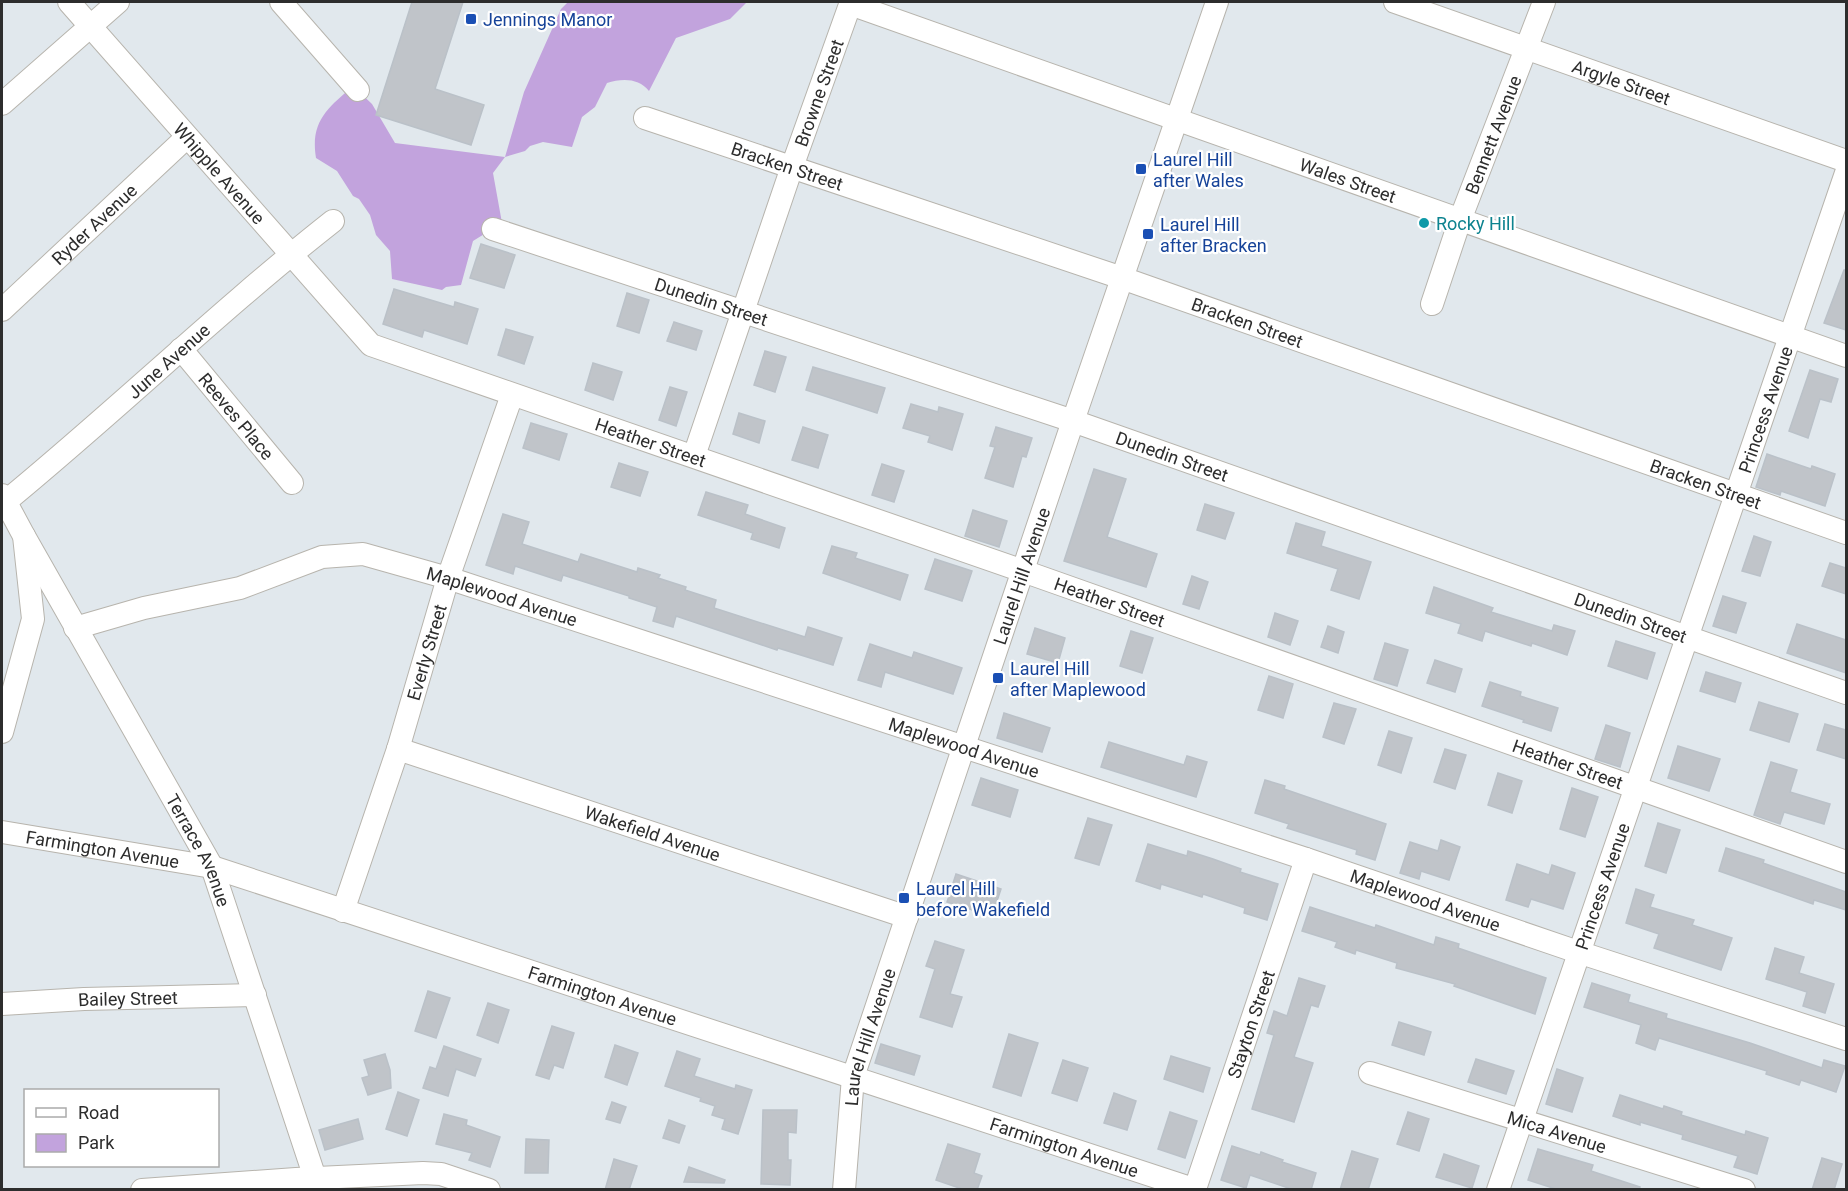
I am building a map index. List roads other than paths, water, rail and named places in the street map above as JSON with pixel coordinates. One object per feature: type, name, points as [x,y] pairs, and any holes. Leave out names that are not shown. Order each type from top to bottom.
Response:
[{"type":"street","name":"Whipple Avenue","points":[[69,2],[371,345]]},
{"type":"street","points":[[2,104],[117,2]]},
{"type":"street","points":[[281,2],[358,90]]},
{"type":"street","name":"Laurel Hill Avenue","points":[[843,1190],[853,1077],[1073,421],[1218,2]]},
{"type":"street","name":"Argyle Street","points":[[1395,2],[1846,161]]},
{"type":"street","name":"Bennett Avenue","points":[[1432,304],[1460,220],[1544,2]]},
{"type":"street","name":"Wales Street","points":[[850,3],[1846,356]]},
{"type":"street","name":"Browne Street","points":[[694,456],[850,3]]},
{"type":"street","name":"Bracken Street","points":[[645,118],[1122,278],[1846,533]]},
{"type":"street","name":"Ryder Avenue","points":[[2,310],[187,136]]},
{"type":"street","name":"Princess Avenue","points":[[1498,1190],[1846,173]]},
{"type":"street","name":"June Avenue","points":[[3,498],[77,443],[181,349],[291,254],[333,221]]},
{"type":"street","name":"Dunedin Street","points":[[493,229],[1073,421],[1846,693]]},
{"type":"street","name":"Heather Street","points":[[371,345],[1023,571],[1846,862]]},
{"type":"street","name":"Reeves Place","points":[[181,349],[292,483]]},
{"type":"street","name":"Everly Street","points":[[343,911],[398,749],[448,578],[512,395]]},
{"type":"street","name":"Terrace Avenue","points":[[3,498],[212,867],[317,1184]]},
{"type":"street","points":[[2,732],[33,620],[24,536]]},
{"type":"street","name":"Maplewood Avenue","points":[[75,628],[144,608],[240,588],[322,557],[363,554],[448,578],[964,746],[1578,952],[1846,1039]]},
{"type":"street","name":"Wakefield Avenue","points":[[398,749],[907,917]]},
{"type":"street","name":"Farmington Avenue","points":[[2,832],[212,867],[1195,1189]]},
{"type":"street","name":"Stayton Street","points":[[1195,1189],[1306,859]]},
{"type":"street","name":"Bailey Street","points":[[2,1004],[84,999],[255,995]]},
{"type":"street","name":"Mica Avenue","points":[[1370,1073],[1744,1190]]},
{"type":"street","points":[[142,1190],[296,1179],[317,1184],[423,1173],[441,1174],[489,1190]]},
{"type":"place","name":"Jennings Manor","points":[[471,19]]},
{"type":"place","name":"Laurel Hill after Wales","points":[[1141,169]]},
{"type":"place","name":"Rocky Hill","points":[[1424,223]]},
{"type":"place","name":"Laurel Hill after Bracken","points":[[1148,234]]},
{"type":"place","name":"Laurel Hill after Maplewood","points":[[998,678]]},
{"type":"place","name":"Laurel Hill before Wakefield","points":[[904,898]]}]
